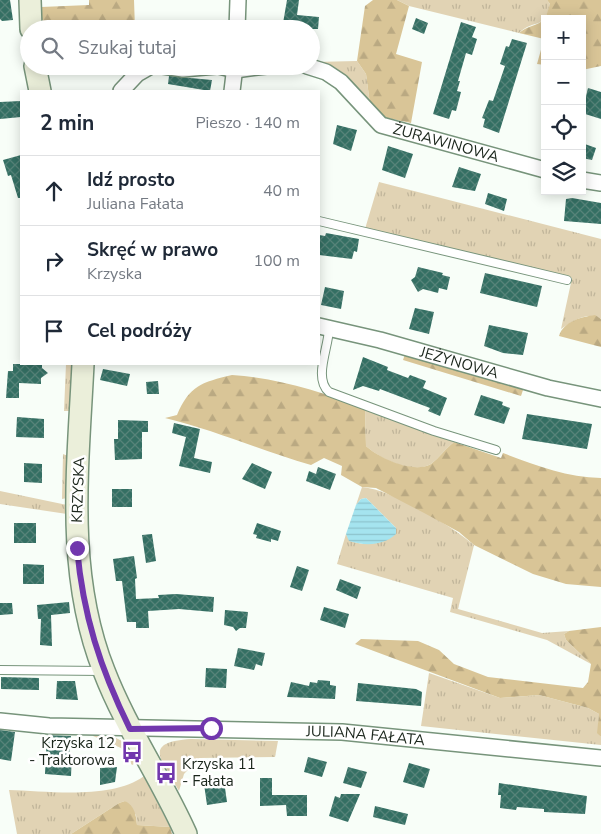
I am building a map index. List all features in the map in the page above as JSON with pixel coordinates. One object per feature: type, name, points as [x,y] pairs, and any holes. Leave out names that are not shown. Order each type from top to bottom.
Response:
[{"type":"street","points":[[30,0],[31,20]]},
{"type":"street","points":[[237,20],[238,0]]},
{"type":"street","name":"ŻURAWINOWA","points":[[320,70],[340,82],[381,125],[541,169]]},
{"type":"street","points":[[37,75],[40,90]]},
{"type":"street","points":[[122,90],[136,75]]},
{"type":"street","points":[[232,90],[234,75]]},
{"type":"street","points":[[586,180],[601,182]]},
{"type":"street","name":"JEŻYNOWA","points":[[324,327],[548,388],[601,399]]},
{"type":"street","name":"KRZYSKA","points":[[84,365],[77,548],[88,622],[103,671],[130,729],[158,777],[186,834]]},
{"type":"street","name":"JULIANA FAŁATA","points":[[0,721],[49,726],[130,729],[211,728],[342,732],[601,758]]},
{"type":"lane","points":[[320,221],[567,280]]},
{"type":"lane","points":[[324,327],[321,378],[324,387],[329,392],[434,431],[496,450]]},
{"type":"lane","points":[[0,670],[103,671]]},
{"type":"green space","points":[[89,0],[134,0],[135,20],[42,20],[41,7],[89,5]]},
{"type":"green space","points":[[373,0],[397,0],[409,6],[396,54],[422,62],[411,123],[383,117],[370,104],[366,74],[357,61],[365,6]]},
{"type":"green space","points":[[397,0],[547,0],[550,4],[546,15],[541,15],[541,21],[519,33],[409,6]]},
{"type":"green space","points":[[547,0],[601,0],[601,66],[586,69],[586,15],[546,15],[550,4]]},
{"type":"green space","points":[[541,22],[541,38],[519,33],[525,29]]},
{"type":"green space","points":[[541,50],[541,64],[537,64]]},
{"type":"green space","points":[[357,61],[366,74],[370,104],[320,67],[320,62]]},
{"type":"green space","points":[[379,182],[601,239],[601,319],[591,316],[585,317],[575,320],[561,329],[572,278],[365,229]]},
{"type":"green space","points":[[595,315],[601,319],[601,347],[559,336],[569,323]]},
{"type":"green space","points":[[406,351],[524,387],[521,396],[403,360]]},
{"type":"green space","points":[[66,365],[72,365],[70,411],[64,411]]},
{"type":"green space","points":[[232,375],[266,379],[300,387],[365,408],[366,446],[388,460],[406,466],[424,467],[431,464],[454,442],[501,458],[503,453],[563,473],[601,478],[601,587],[566,584],[533,574],[474,545],[459,532],[376,488],[362,487],[341,475],[342,466],[324,458],[311,465],[202,428],[165,418],[177,415],[186,398],[198,387],[212,380]]},
{"type":"green space","points":[[365,408],[454,442],[431,464],[415,468],[396,464],[366,446]]},
{"type":"green space","points":[[63,454],[68,456],[67,498],[62,499]]},
{"type":"green space","points":[[362,487],[405,501],[451,528],[474,545],[458,609],[542,633],[569,631],[564,634],[566,640],[591,664],[547,640],[450,612],[453,598],[337,564],[346,534],[350,541],[370,544],[380,541],[396,528],[366,498],[361,499],[356,505]]},
{"type":"green space","points":[[0,491],[67,505],[67,514],[0,504]]},
{"type":"green space","points":[[601,627],[601,737],[597,733],[599,714],[588,708],[539,695],[500,698],[355,644],[361,639],[418,641],[439,650],[454,664],[488,677],[583,688],[588,682],[591,664],[566,640],[564,634],[569,631]]},
{"type":"green space","points":[[429,673],[500,698],[539,695],[588,708],[599,714],[598,733],[601,737],[601,745],[421,726]]},
{"type":"green space","points":[[93,731],[114,733],[114,737],[124,742],[136,763],[132,765],[121,748],[93,736]]},
{"type":"green space","points":[[191,739],[278,741],[275,757],[199,758],[184,774],[179,791],[162,762],[161,749],[166,744],[175,741]]},
{"type":"green space","points":[[144,776],[170,827],[137,825],[136,815],[125,801],[71,834],[17,834],[9,790],[98,791],[131,784]]},
{"type":"green space","points":[[125,801],[133,808],[137,825],[170,827],[172,834],[71,834],[119,803]]},
{"type":"water","points":[[366,498],[396,528],[396,534],[391,538],[374,544],[361,544],[349,541],[346,534],[356,505],[361,499]]},
{"type":"building","points":[[0,0],[10,0],[13,20],[2,21],[0,19]]},
{"type":"building","points":[[287,0],[299,0],[297,15],[319,17],[319,20],[284,20]]},
{"type":"building","points":[[416,18],[428,23],[424,34],[412,29]]},
{"type":"building","points":[[461,22],[476,27],[472,37],[477,39],[472,55],[466,53],[458,81],[460,81],[457,91],[461,92],[456,111],[452,110],[449,119],[433,114]]},
{"type":"building","points":[[512,39],[527,43],[499,133],[483,127],[485,119],[482,118],[489,100],[493,101],[505,66],[500,64],[506,46],[509,47]]},
{"type":"building","points":[[169,76],[212,80],[210,90],[168,84]]},
{"type":"building","points":[[588,88],[601,92],[601,119],[586,114]]},
{"type":"building","points":[[20,101],[20,117],[0,119],[0,102]]},
{"type":"building","points":[[337,125],[357,130],[351,151],[333,144]]},
{"type":"building","points":[[586,144],[596,148],[592,160],[586,159]]},
{"type":"building","points":[[388,146],[413,154],[405,178],[382,170]]},
{"type":"building","points":[[20,155],[20,198],[18,198],[11,175],[8,176],[3,160]]},
{"type":"building","points":[[459,167],[481,174],[475,191],[452,187]]},
{"type":"building","points":[[488,193],[507,199],[504,211],[485,204]]},
{"type":"building","points":[[572,198],[601,203],[601,224],[564,221],[566,199]]},
{"type":"building","points":[[326,233],[359,239],[357,252],[354,251],[352,259],[320,255],[320,235],[325,236]]},
{"type":"building","points":[[418,267],[443,273],[442,275],[450,277],[447,290],[439,288],[438,293],[423,289],[418,292],[411,280],[415,277]]},
{"type":"building","points":[[485,273],[542,286],[537,307],[480,293]]},
{"type":"building","points":[[325,287],[344,291],[341,309],[321,305]]},
{"type":"building","points":[[415,308],[434,312],[429,334],[409,329]]},
{"type":"building","points":[[489,325],[528,333],[523,355],[503,353],[484,346]]},
{"type":"building","points":[[363,357],[388,367],[387,370],[408,378],[410,375],[426,381],[423,388],[447,398],[440,416],[428,411],[430,408],[380,389],[379,391],[363,386],[353,390]]},
{"type":"building","points":[[13,364],[42,365],[42,368],[48,373],[41,378],[41,384],[19,383],[19,398],[6,398],[8,371],[13,371]]},
{"type":"building","points":[[103,369],[130,374],[127,386],[100,380]]},
{"type":"building","points":[[158,381],[159,394],[147,394],[146,382]]},
{"type":"building","points":[[481,395],[503,402],[502,405],[510,408],[504,424],[474,415]]},
{"type":"building","points":[[527,414],[592,424],[587,449],[522,439]]},
{"type":"building","points":[[17,417],[44,419],[44,438],[16,437]]},
{"type":"building","points":[[118,420],[148,421],[148,432],[142,432],[142,459],[115,460],[114,439],[118,439]]},
{"type":"building","points":[[174,423],[200,429],[194,458],[212,462],[210,473],[179,466],[186,437],[172,433]]},
{"type":"building","points":[[24,463],[42,464],[42,483],[24,482]]},
{"type":"building","points":[[252,463],[272,472],[265,489],[242,479]]},
{"type":"building","points":[[318,467],[336,474],[330,490],[306,481],[309,471],[316,474]]},
{"type":"building","points":[[112,489],[132,489],[132,507],[112,507]]},
{"type":"building","points":[[14,523],[36,523],[36,543],[14,543]]},
{"type":"building","points":[[257,523],[281,531],[278,541],[271,539],[271,542],[256,538],[257,535],[253,534]]},
{"type":"building","points":[[152,534],[156,561],[146,563],[142,535]]},
{"type":"building","points":[[134,556],[137,578],[135,579],[136,599],[159,598],[158,595],[176,594],[214,597],[213,612],[179,609],[148,611],[149,628],[136,628],[136,622],[127,622],[122,581],[116,581],[113,559]]},
{"type":"building","points":[[23,564],[44,565],[44,584],[23,584]]},
{"type":"building","points":[[297,566],[309,570],[302,591],[290,587]]},
{"type":"building","points":[[340,579],[361,587],[357,599],[336,590]]},
{"type":"building","points":[[69,602],[70,613],[51,615],[52,646],[40,645],[41,619],[38,619],[37,605]]},
{"type":"building","points":[[0,603],[12,603],[13,614],[0,615]]},
{"type":"building","points":[[324,607],[349,614],[345,628],[320,620]]},
{"type":"building","points":[[225,610],[248,612],[246,628],[240,628],[236,631],[233,627],[224,625]]},
{"type":"building","points":[[238,648],[265,653],[262,666],[256,664],[254,670],[234,666]]},
{"type":"building","points":[[206,668],[227,669],[226,688],[205,687]]},
{"type":"building","points":[[1,677],[39,678],[39,690],[1,689]]},
{"type":"building","points":[[318,680],[330,681],[330,685],[336,686],[335,699],[287,697],[291,682],[309,686],[310,682],[317,683]]},
{"type":"building","points":[[57,681],[75,681],[78,700],[56,699]]},
{"type":"building","points":[[358,683],[416,689],[422,692],[421,706],[356,701]]},
{"type":"building","points":[[0,730],[15,732],[11,761],[0,759]]},
{"type":"building","points":[[47,735],[71,736],[69,755],[72,755],[71,776],[45,774]]},
{"type":"building","points":[[308,757],[327,762],[322,777],[304,772]]},
{"type":"building","points":[[409,763],[430,769],[424,788],[403,782]]},
{"type":"building","points":[[117,767],[115,782],[100,785],[100,768]]},
{"type":"building","points":[[348,767],[367,772],[361,788],[343,783]]},
{"type":"building","points":[[260,778],[272,778],[272,795],[307,795],[307,816],[287,816],[286,805],[260,806]]},
{"type":"building","points":[[224,781],[227,802],[207,805],[204,784]]},
{"type":"building","points":[[499,783],[587,796],[585,814],[544,812],[544,809],[517,807],[516,810],[500,808],[501,795],[498,795]]},
{"type":"building","points":[[341,794],[360,794],[348,822],[329,816],[335,796],[340,798]]},
{"type":"building","points":[[375,806],[408,814],[405,825],[373,817]]},
{"type":"place","name":"Krzyska 12 - Traktorowa","points":[[132,752]]},
{"type":"place","name":"Krzyska 11 - Fałata","points":[[166,773]]},
{"type":"route","points":[[77,548],[88,622],[93,641],[103,671],[130,729],[211,728]]}]
